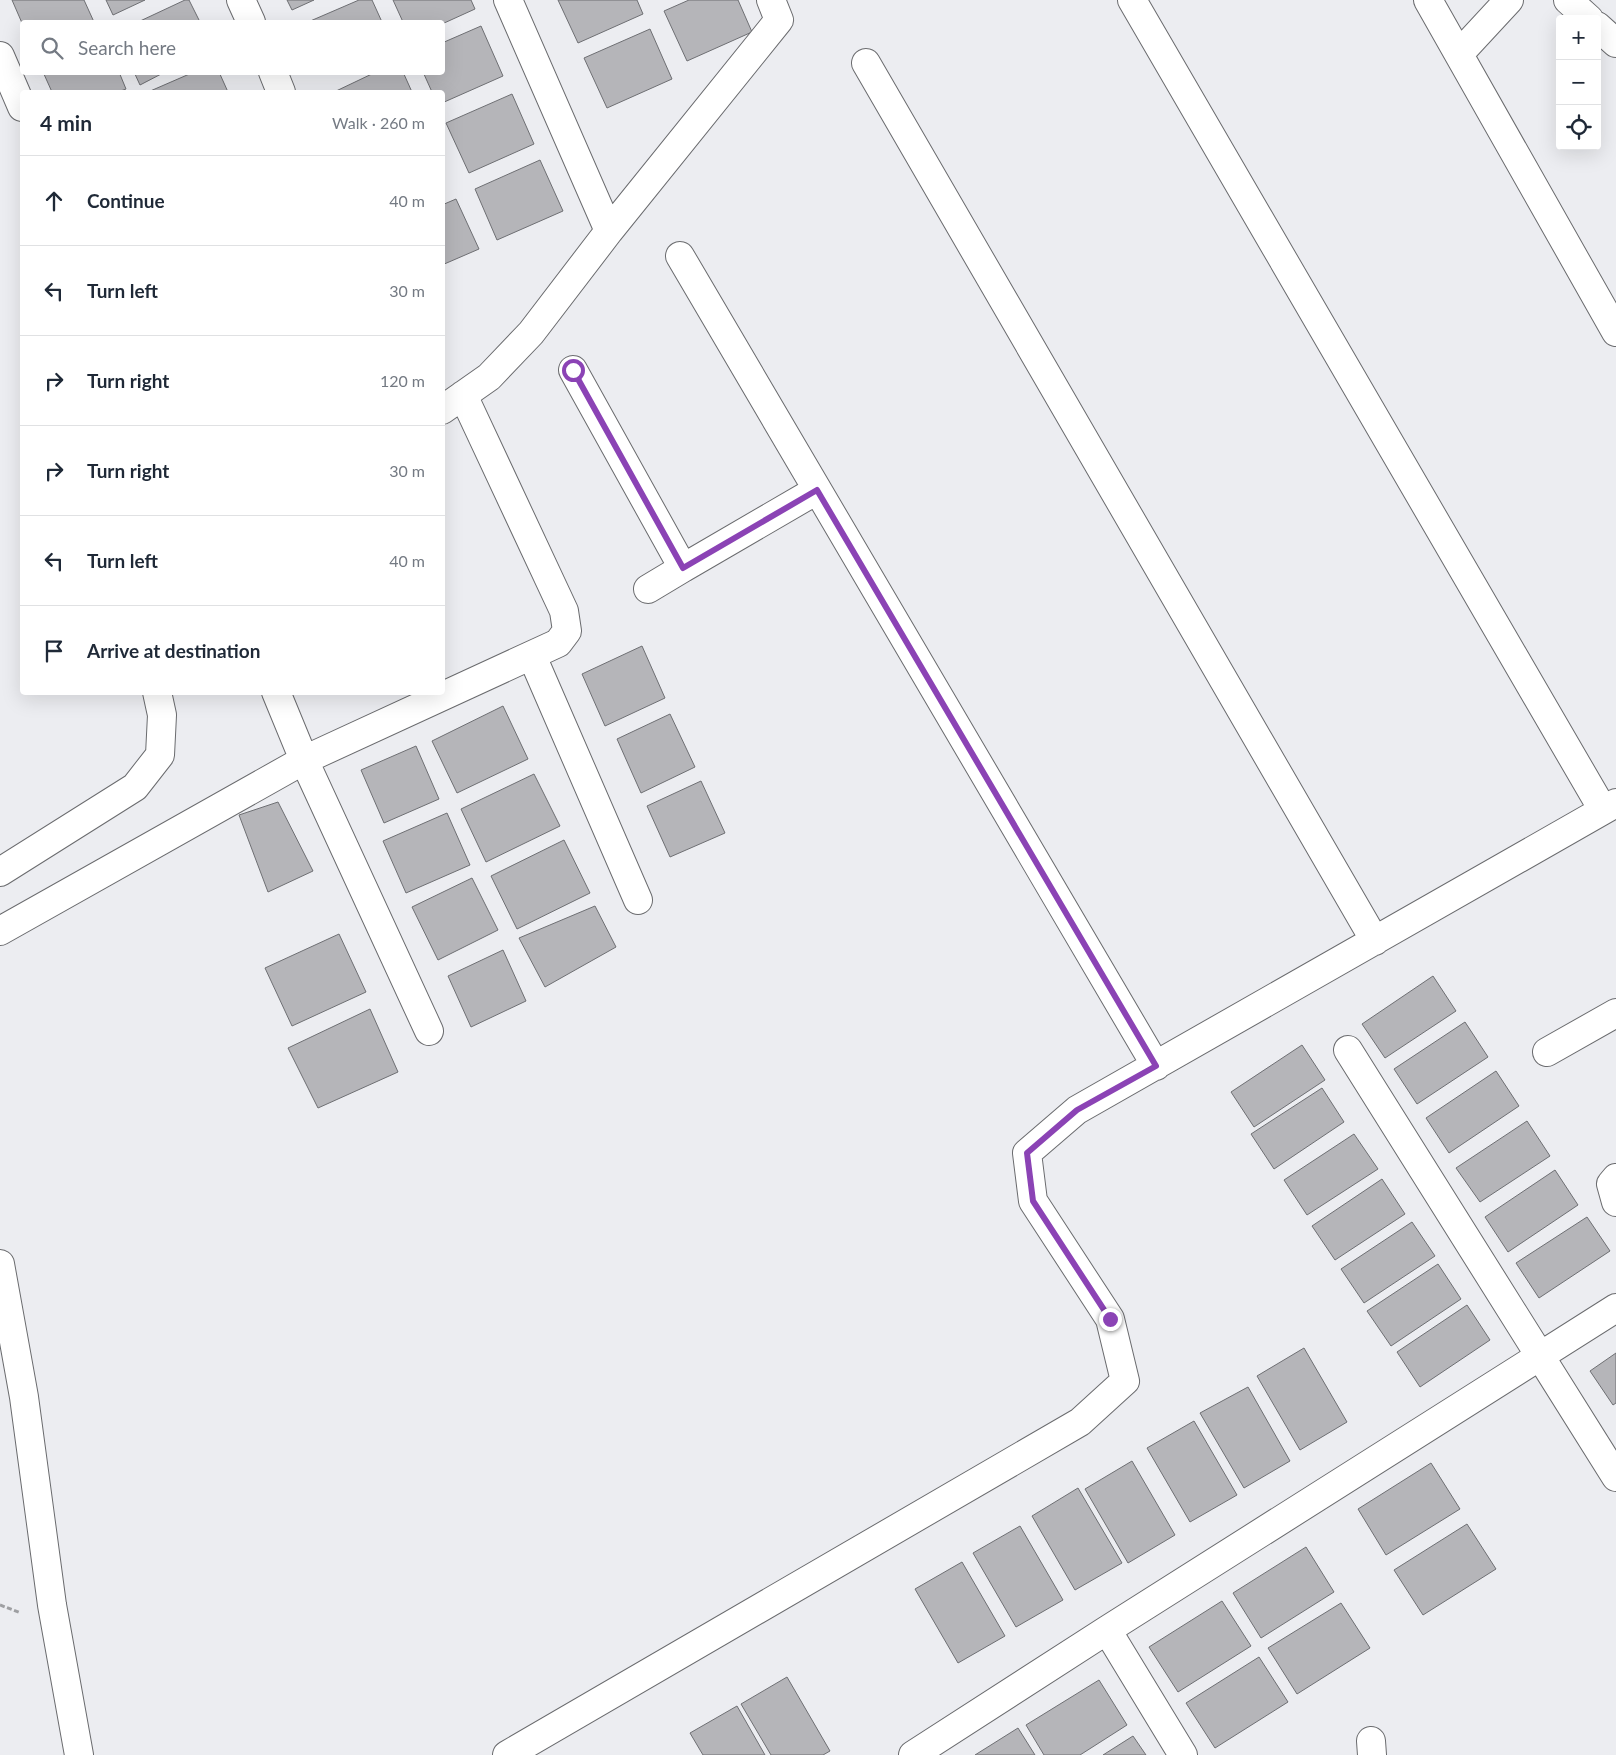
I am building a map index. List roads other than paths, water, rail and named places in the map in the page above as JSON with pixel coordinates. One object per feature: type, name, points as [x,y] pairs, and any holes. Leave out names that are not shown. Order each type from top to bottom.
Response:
[{"type":"street","points":[[241,0],[250,20]]},
{"type":"street","points":[[508,0],[609,231]]},
{"type":"street","points":[[0,931],[304,760],[558,643],[567,631],[564,612],[453,402],[489,377],[532,333],[609,231],[779,20],[771,0]]},
{"type":"street","points":[[507,1755],[1080,1422],[1125,1380],[1110,1319],[1033,1201],[1027,1153],[1077,1110],[1609,806],[1132,0]]},
{"type":"street","points":[[1428,0],[1616,332]]},
{"type":"street","points":[[1459,54],[1509,0]]},
{"type":"street","points":[[1568,0],[1585,15]]},
{"type":"street","points":[[1601,30],[1616,43]]},
{"type":"street","points":[[0,56],[20,102]]},
{"type":"street","points":[[866,63],[1375,940]]},
{"type":"street","points":[[274,75],[281,90]]},
{"type":"street","points":[[680,256],[1156,1066]]},
{"type":"street","points":[[573,370],[683,568]]},
{"type":"street","points":[[648,589],[817,490]]},
{"type":"street","points":[[532,656],[638,900]]},
{"type":"street","points":[[0,872],[135,787],[160,755],[162,715],[158,695]]},
{"type":"street","points":[[277,695],[304,760],[428,1031]]},
{"type":"street","points":[[1548,1052],[1616,1013]]},
{"type":"street","points":[[1348,1050],[1616,1476]]},
{"type":"street","points":[[1616,1178],[1611,1184],[1616,1202]]},
{"type":"street","points":[[0,1264],[24,1397],[52,1605],[79,1755]]},
{"type":"street","points":[[913,1755],[1616,1308]]},
{"type":"street","points":[[1107,1630],[1183,1755]]}]
